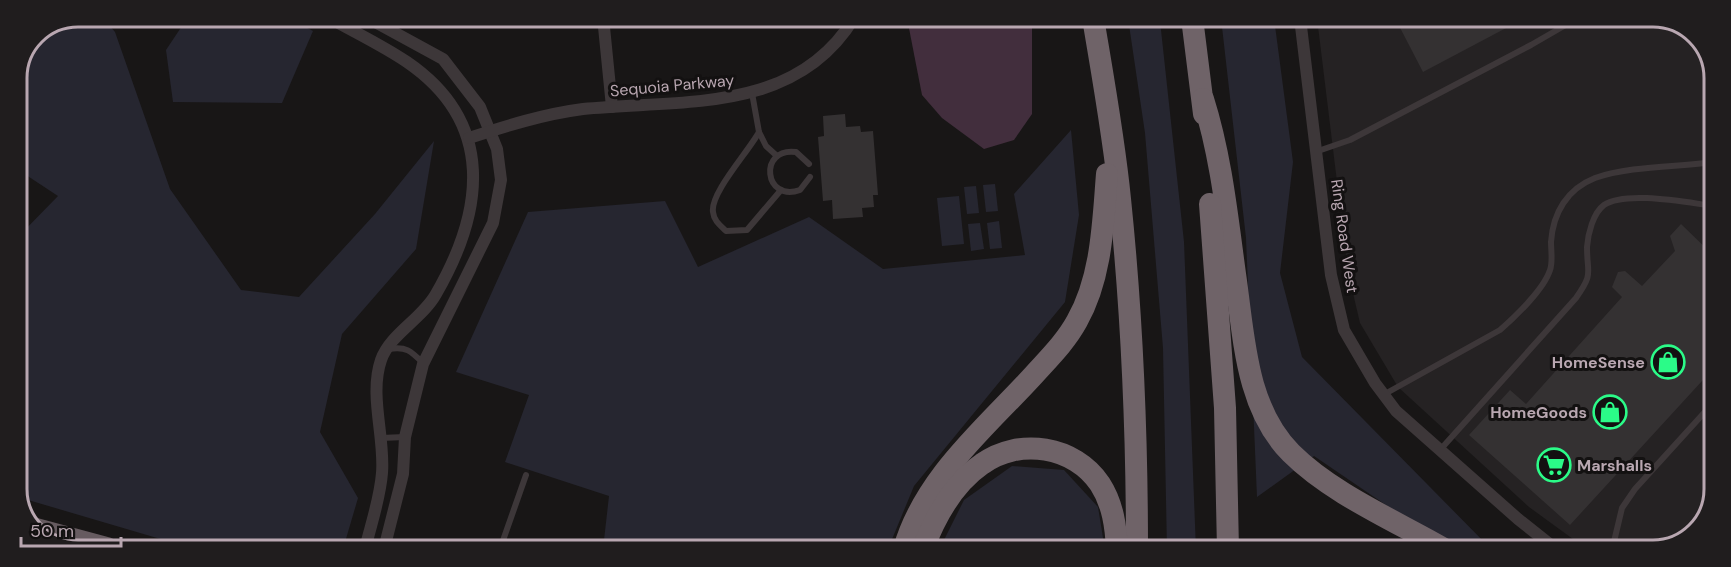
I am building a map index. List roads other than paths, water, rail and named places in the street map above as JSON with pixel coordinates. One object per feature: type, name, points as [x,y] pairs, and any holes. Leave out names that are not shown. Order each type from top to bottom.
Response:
[{"type":"highway","points":[[1095,27],[1120,196],[1127,280],[1134,395],[1137,540]]},
{"type":"highway","points":[[1193,27],[1203,99],[1204,143],[1214,237],[1223,375],[1228,540]]},
{"type":"highway","points":[[1203,99],[1216,140],[1248,362],[1258,399],[1269,424],[1280,441],[1304,465],[1429,540]]},
{"type":"highway","points":[[907,540],[915,517],[934,486],[1059,347],[1077,321],[1090,291],[1099,256],[1110,137]]},
{"type":"highway","points":[[927,540],[943,507],[972,472],[1005,452],[1037,448],[1056,452],[1072,459],[1099,483],[1114,518],[1116,540]]},
{"type":"highway","points":[[55,534],[78,540]]},
{"type":"street","points":[[345,27],[415,69],[448,100],[469,138],[473,191],[468,225],[435,297],[382,358],[376,380],[382,473],[367,540]]},
{"type":"street","points":[[384,27],[443,59],[480,107],[497,149],[501,180],[493,223],[423,364],[405,437],[404,474],[387,540]]},
{"type":"street","points":[[604,27],[612,107]]},
{"type":"street","name":"Sequoia Parkway","points":[[469,138],[534,118],[767,90],[800,73],[817,61],[848,27]]},
{"type":"street","name":"Ring Road West","points":[[1301,27],[1318,151],[1331,275],[1344,330],[1383,395],[1440,450],[1545,540]]},
{"type":"lane","points":[[1318,151],[1350,140],[1562,27]]},
{"type":"lane","points":[[752,93],[759,132],[766,146],[777,156]]},
{"type":"lane","points":[[759,132],[715,197],[712,211],[716,223],[726,231],[747,230],[781,190]]},
{"type":"lane","points":[[809,164],[796,152],[783,153],[777,156],[770,167],[770,174],[771,181],[787,192],[800,190],[810,177]]},
{"type":"lane","points":[[1383,395],[1500,330],[1511,320],[1550,272],[1555,220],[1565,200],[1584,183],[1609,175],[1704,163]]},
{"type":"lane","points":[[1440,450],[1582,290],[1587,282],[1590,265],[1587,248],[1590,232],[1596,216],[1605,205],[1621,200],[1641,199],[1704,205]]},
{"type":"lane","points":[[388,349],[402,346],[411,350],[423,364]]},
{"type":"lane","points":[[1614,540],[1622,508],[1635,489],[1704,413]]},
{"type":"lane","points":[[381,438],[405,437]]},
{"type":"lane","points":[[503,540],[526,476]]},
{"type":"place","name":"HomeSense","points":[[1668,362]]},
{"type":"place","name":"HomeGoods","points":[[1610,412]]},
{"type":"place","name":"Marshalls","points":[[1554,465]]}]
